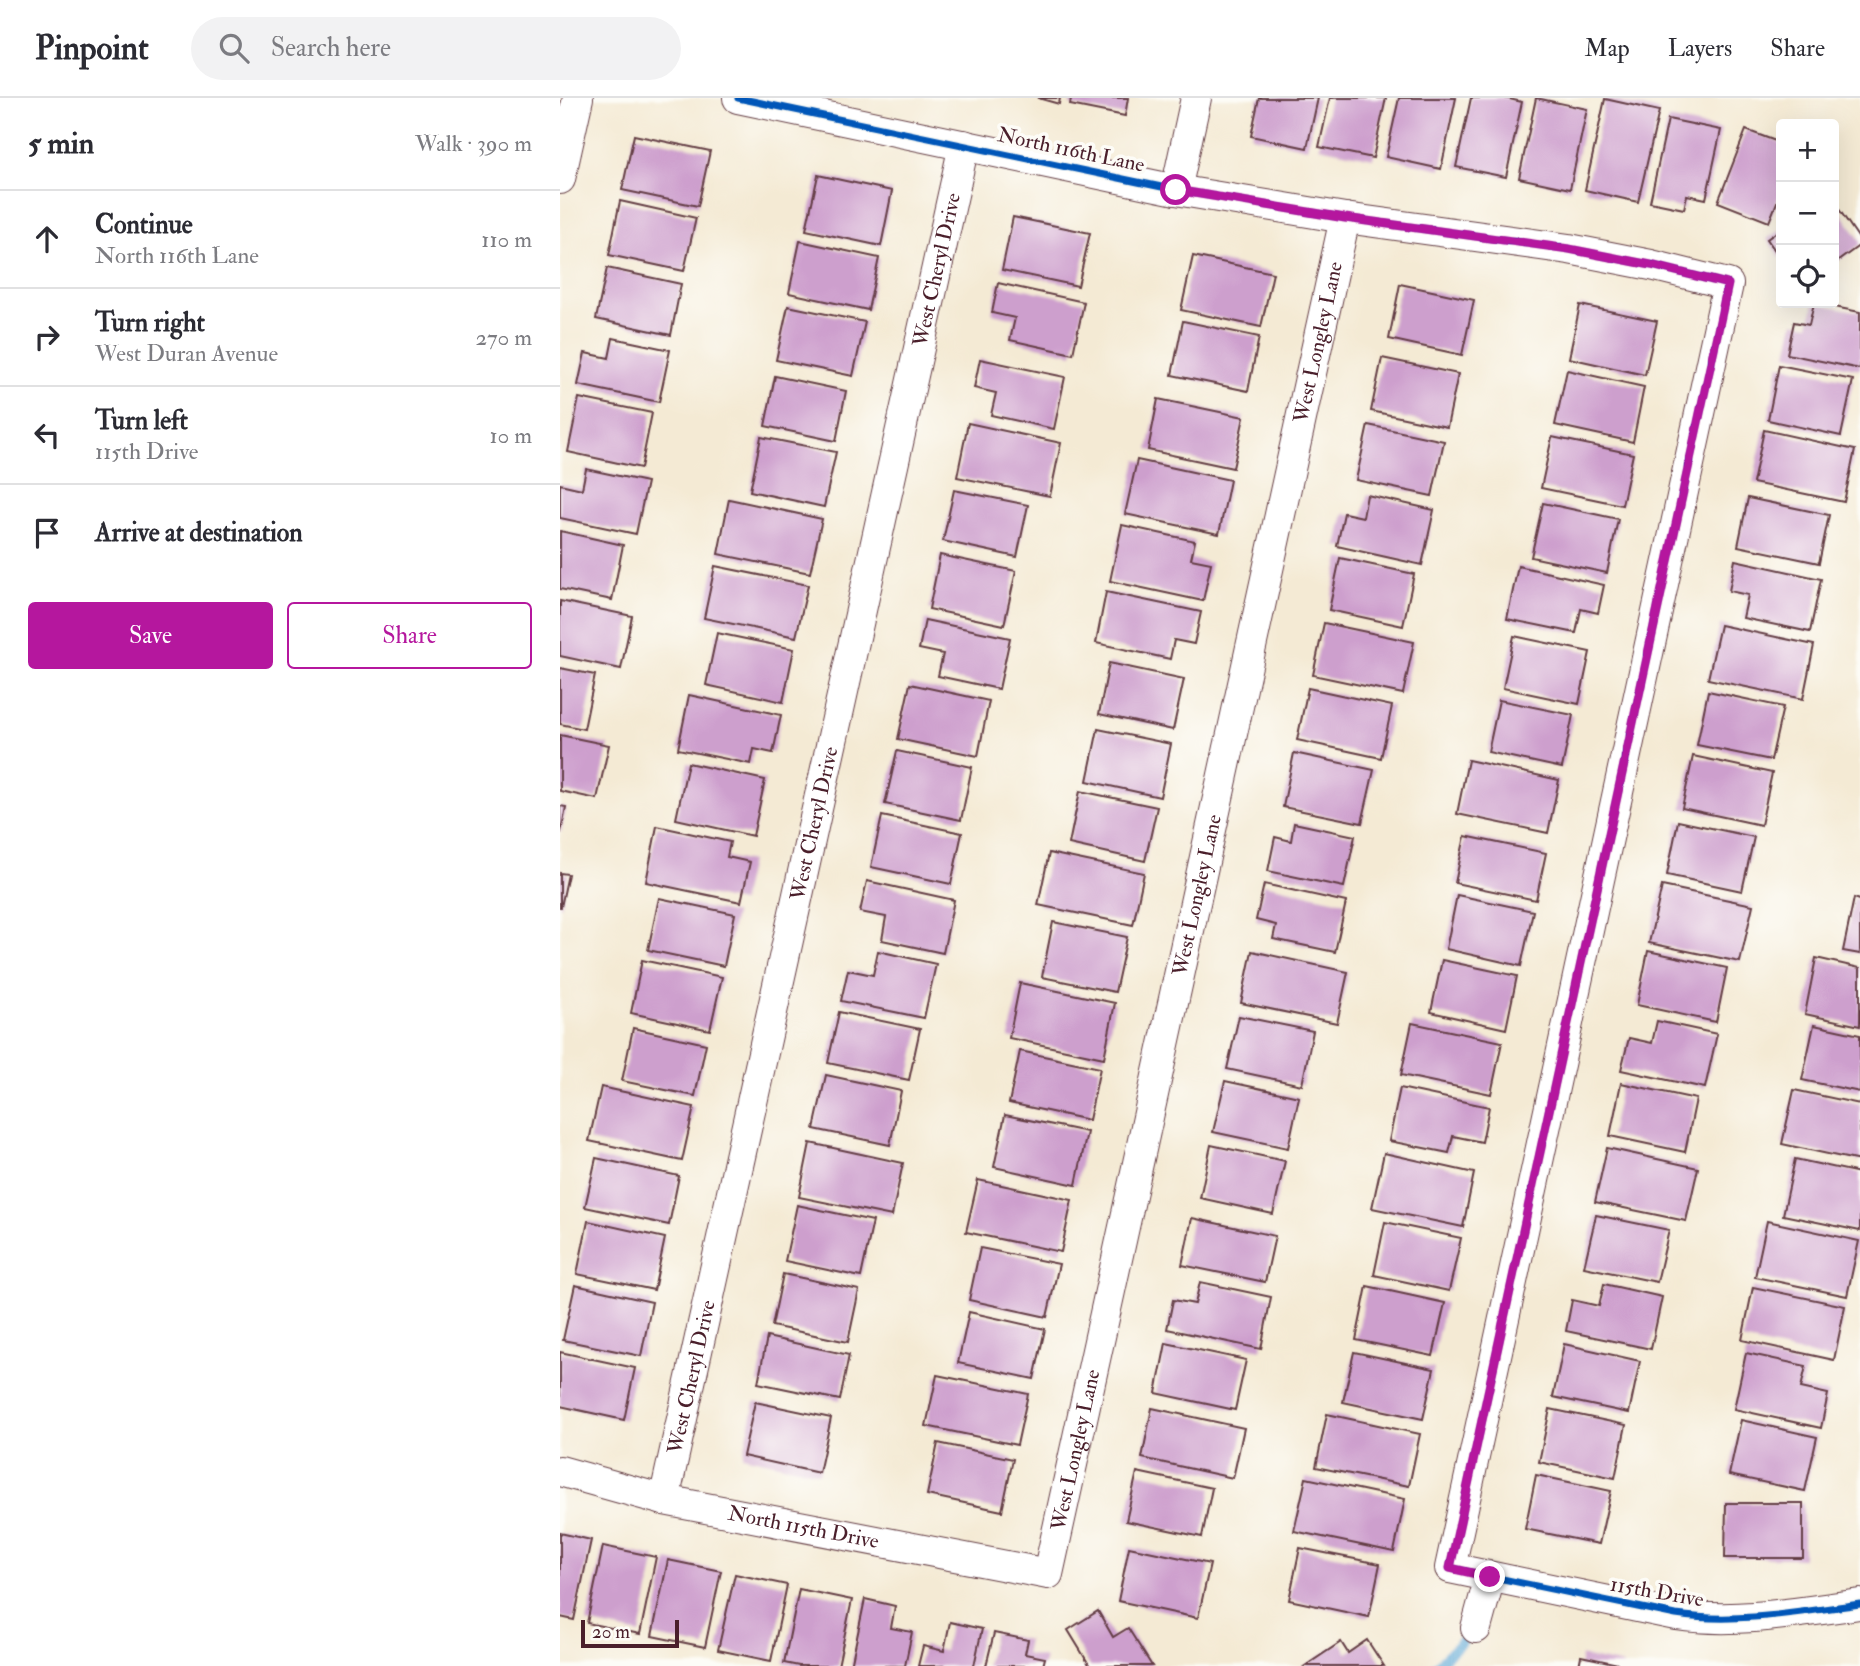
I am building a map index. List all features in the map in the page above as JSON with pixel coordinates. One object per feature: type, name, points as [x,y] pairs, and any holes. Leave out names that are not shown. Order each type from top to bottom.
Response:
[{"type":"street","points":[[560,179],[578,98]]},
{"type":"street","name":"North 116th Lane","points":[[738,98],[1176,190],[1345,218],[1569,249],[1728,284],[1450,1568]]},
{"type":"street","points":[[1176,190],[1196,98]]},
{"type":"street","name":"West Cheryl Drive","points":[[664,1500],[964,145]]},
{"type":"street","name":"West Longley Lane","points":[[1048,1574],[1345,218]]},
{"type":"street","name":"North 115th Drive","points":[[560,1471],[664,1500],[1048,1574]]},
{"type":"street","name":"115th Drive","points":[[1450,1568],[1706,1619],[1751,1618],[1860,1604]]},
{"type":"street","points":[[1475,1628],[1490,1577]]},
{"type":"building","points":[[1038,98],[1060,98],[1059,104]]},
{"type":"building","points":[[1071,98],[1128,98],[1125,116],[1070,105]]},
{"type":"building","points":[[1259,98],[1318,98],[1307,148],[1251,136]]},
{"type":"building","points":[[1330,98],[1386,98],[1373,158],[1319,147]]},
{"type":"building","points":[[1399,98],[1456,98],[1441,169],[1386,157]]},
{"type":"building","points":[[1471,98],[1505,98],[1522,102],[1506,177],[1456,167]]},
{"type":"building","points":[[1536,98],[1587,109],[1570,189],[1519,178]]},
{"type":"building","points":[[1605,99],[1659,111],[1638,202],[1585,190]]},
{"type":"building","points":[[1668,119],[1721,130],[1706,199],[1687,195],[1684,209],[1650,202]]},
{"type":"building","points":[[1746,130],[1776,141],[1776,204],[1769,222],[1718,202]]},
{"type":"building","points":[[634,135],[710,151],[698,206],[622,190]]},
{"type":"building","points":[[818,175],[892,191],[881,246],[806,230]]},
{"type":"building","points":[[620,201],[696,218],[684,271],[609,255]]},
{"type":"building","points":[[1839,209],[1860,240],[1860,245],[1839,260]]},
{"type":"building","points":[[1013,217],[1090,233],[1078,286],[1002,270]]},
{"type":"building","points":[[1776,233],[1776,252],[1767,239]]},
{"type":"building","points":[[800,241],[879,258],[868,310],[789,293]]},
{"type":"building","points":[[1193,256],[1273,273],[1261,327],[1181,310]]},
{"type":"building","points":[[607,268],[681,284],[671,335],[596,319]]},
{"type":"building","points":[[998,283],[1084,302],[1073,354],[1010,340],[1015,318],[992,313]]},
{"type":"building","points":[[1400,284],[1474,300],[1462,355],[1389,339]]},
{"type":"building","points":[[1580,305],[1657,321],[1645,375],[1569,358]]},
{"type":"building","points":[[788,306],[865,322],[853,376],[776,360]]},
{"type":"building","points":[[1813,308],[1839,308],[1860,312],[1860,369],[1787,354],[1794,322],[1809,325]]},
{"type":"building","points":[[1183,321],[1259,337],[1248,391],[1172,375]]},
{"type":"building","points":[[613,338],[670,350],[659,402],[578,385],[585,353],[609,358]]},
{"type":"building","points":[[1382,358],[1458,374],[1447,427],[1371,411]]},
{"type":"building","points":[[980,359],[1065,377],[1054,429],[991,415],[996,393],[974,388]]},
{"type":"building","points":[[1779,365],[1853,380],[1841,436],[1768,420]]},
{"type":"building","points":[[1567,370],[1644,387],[1633,442],[1555,425]]},
{"type":"building","points":[[775,376],[846,391],[836,441],[765,426]]},
{"type":"building","points":[[579,398],[652,413],[641,468],[568,452]]},
{"type":"building","points":[[1158,399],[1244,417],[1233,468],[1148,450]]},
{"type":"building","points":[[968,423],[1061,443],[1050,496],[957,477]]},
{"type":"building","points":[[1368,425],[1444,441],[1432,496],[1356,480]]},
{"type":"building","points":[[1764,430],[1855,450],[1844,502],[1753,483]]},
{"type":"building","points":[[761,437],[836,452],[824,507],[750,491]]},
{"type":"building","points":[[1552,437],[1633,454],[1622,505],[1541,488]]},
{"type":"building","points":[[1137,460],[1230,480],[1219,534],[1125,514]]},
{"type":"building","points":[[586,469],[647,482],[636,534],[560,518],[560,484],[582,489]]},
{"type":"building","points":[[954,490],[1028,505],[1017,557],[943,541]]},
{"type":"building","points":[[1367,495],[1434,510],[1422,565],[1337,546],[1344,513],[1363,517]]},
{"type":"building","points":[[1748,498],[1829,515],[1819,563],[1738,546]]},
{"type":"building","points":[[729,499],[822,519],[810,573],[718,554]]},
{"type":"building","points":[[1543,503],[1618,519],[1607,573],[1531,557]]},
{"type":"building","points":[[1122,525],[1195,541],[1191,559],[1211,563],[1203,601],[1110,581]]},
{"type":"building","points":[[560,531],[623,545],[612,600],[560,589]]},
{"type":"building","points":[[940,555],[1016,571],[1004,625],[929,609]]},
{"type":"building","points":[[1340,558],[1414,574],[1403,626],[1329,610]]},
{"type":"building","points":[[1735,560],[1821,579],[1810,632],[1743,618],[1748,595],[1729,591]]},
{"type":"building","points":[[715,566],[808,585],[796,637],[704,618]]},
{"type":"building","points":[[1518,566],[1604,585],[1598,613],[1581,609],[1576,633],[1507,619]]},
{"type":"building","points":[[1106,592],[1201,612],[1194,644],[1174,640],[1170,659],[1096,643]]},
{"type":"building","points":[[560,601],[632,616],[621,669],[560,656]]},
{"type":"building","points":[[925,620],[1010,638],[999,689],[938,676],[943,654],[919,649]]},
{"type":"building","points":[[1324,623],[1414,642],[1403,694],[1313,675]]},
{"type":"building","points":[[1720,625],[1814,645],[1803,699],[1708,679]]},
{"type":"building","points":[[717,633],[794,649],[783,702],[706,685]]},
{"type":"building","points":[[1514,636],[1590,652],[1579,704],[1503,688]]},
{"type":"building","points":[[1109,663],[1184,679],[1173,730],[1099,714]]},
{"type":"building","points":[[560,668],[595,675],[584,729],[560,724]]},
{"type":"building","points":[[910,684],[989,701],[978,756],[898,739]]},
{"type":"building","points":[[1308,688],[1392,706],[1381,758],[1297,740]]},
{"type":"building","points":[[1708,691],[1783,707],[1771,760],[1697,745]]},
{"type":"building","points":[[689,695],[781,715],[773,753],[754,749],[751,764],[678,749]]},
{"type":"building","points":[[1499,700],[1573,715],[1562,768],[1488,752]]},
{"type":"building","points":[[1098,729],[1171,744],[1160,797],[1087,781]]},
{"type":"building","points":[[560,735],[609,745],[597,799],[560,791]]},
{"type":"building","points":[[897,751],[972,767],[961,820],[885,804]]},
{"type":"building","points":[[1294,753],[1374,770],[1362,823],[1283,807]]},
{"type":"building","points":[[1693,756],[1772,773],[1761,825],[1682,808]]},
{"type":"building","points":[[1468,760],[1559,780],[1548,833],[1457,814]]},
{"type":"building","points":[[688,763],[765,780],[753,836],[676,819]]},
{"type":"building","points":[[1080,791],[1157,807],[1145,861],[1069,844]]},
{"type":"building","points":[[560,806],[566,807],[561,832],[560,831]]},
{"type":"building","points":[[882,816],[962,833],[951,884],[871,867]]},
{"type":"building","points":[[1678,821],[1754,837],[1742,891],[1667,875]]},
{"type":"building","points":[[1294,823],[1355,836],[1344,887],[1268,871],[1275,837],[1291,841]]},
{"type":"building","points":[[657,826],[730,842],[727,857],[750,862],[741,902],[646,882]]},
{"type":"building","points":[[1465,836],[1546,853],[1536,900],[1455,883]]},
{"type":"building","points":[[1049,853],[1144,873],[1133,925],[1038,905]]},
{"type":"building","points":[[560,873],[568,874],[561,907],[560,907]]},
{"type":"building","points":[[867,881],[954,900],[943,953],[882,940],[886,917],[860,912]]},
{"type":"building","points":[[1264,884],[1346,902],[1335,952],[1273,939],[1276,925],[1256,920]]},
{"type":"building","points":[[1662,886],[1753,905],[1740,962],[1649,943]]},
{"type":"building","points":[[1457,895],[1533,911],[1521,966],[1446,949]]},
{"type":"building","points":[[659,898],[735,914],[724,966],[648,950]]},
{"type":"building","points":[[1854,898],[1860,900],[1860,954],[1843,951]]},
{"type":"building","points":[[1053,922],[1127,937],[1115,992],[1042,977]]},
{"type":"building","points":[[878,951],[936,964],[924,1018],[841,1001],[848,970],[873,975]]},
{"type":"building","points":[[1252,951],[1348,972],[1337,1023],[1241,1003]]},
{"type":"building","points":[[1648,951],[1727,968],[1716,1022],[1637,1005]]},
{"type":"building","points":[[1816,958],[1860,968],[1860,1026],[1805,1014]]},
{"type":"building","points":[[642,960],[722,977],[710,1030],[631,1013]]},
{"type":"building","points":[[1442,960],[1517,976],[1506,1029],[1431,1012]]},
{"type":"building","points":[[1020,983],[1115,1003],[1104,1058],[1009,1038]]},
{"type":"building","points":[[839,1012],[920,1029],[909,1080],[828,1063]]},
{"type":"building","points":[[1239,1016],[1313,1031],[1302,1085],[1227,1069]]},
{"type":"building","points":[[1657,1021],[1717,1034],[1705,1088],[1621,1070],[1629,1038],[1652,1043]]},
{"type":"building","points":[[1412,1023],[1502,1042],[1491,1094],[1401,1075]]},
{"type":"building","points":[[1814,1025],[1860,1035],[1860,1092],[1802,1080]]},
{"type":"building","points":[[633,1028],[706,1044],[695,1096],[622,1081]]},
{"type":"building","points":[[1020,1051],[1100,1068],[1089,1120],[1009,1103]]},
{"type":"building","points":[[826,1075],[901,1091],[890,1145],[814,1129]]},
{"type":"building","points":[[1225,1081],[1299,1097],[1288,1148],[1213,1132]]},
{"type":"building","points":[[1621,1083],[1696,1099],[1685,1152],[1610,1136]]},
{"type":"building","points":[[601,1087],[694,1107],[682,1161],[589,1141]]},
{"type":"building","points":[[1400,1088],[1489,1107],[1482,1142],[1453,1136],[1449,1153],[1389,1141]]},
{"type":"building","points":[[1794,1090],[1860,1104],[1860,1161],[1782,1144]]},
{"type":"building","points":[[1005,1115],[1087,1132],[1076,1185],[994,1167]]},
{"type":"building","points":[[810,1143],[903,1163],[892,1216],[799,1197]]},
{"type":"building","points":[[1211,1145],[1285,1161],[1273,1214],[1200,1198]]},
{"type":"building","points":[[1607,1148],[1698,1168],[1686,1221],[1595,1202]]},
{"type":"building","points":[[1384,1153],[1474,1173],[1463,1227],[1372,1208]]},
{"type":"building","points":[[596,1158],[679,1176],[669,1225],[585,1207]]},
{"type":"building","points":[[1795,1159],[1860,1173],[1860,1231],[1783,1215]]},
{"type":"building","points":[[978,1180],[1072,1200],[1061,1252],[966,1232]]},
{"type":"building","points":[[797,1205],[873,1221],[861,1277],[785,1261]]},
{"type":"building","points":[[1596,1215],[1669,1230],[1657,1282],[1584,1267]]},
{"type":"building","points":[[1192,1218],[1275,1236],[1265,1282],[1182,1265]]},
{"type":"building","points":[[588,1221],[665,1238],[654,1290],[577,1274]]},
{"type":"building","points":[[1767,1221],[1859,1241],[1847,1296],[1755,1277]]},
{"type":"building","points":[[1385,1222],[1461,1238],[1449,1291],[1374,1275]]},
{"type":"building","points":[[980,1248],[1059,1264],[1047,1317],[969,1300]]},
{"type":"building","points":[[783,1274],[859,1290],[848,1342],[772,1326]]},
{"type":"building","points":[[1200,1282],[1271,1297],[1261,1349],[1167,1329],[1173,1300],[1195,1304]]},
{"type":"building","points":[[1604,1284],[1662,1297],[1651,1349],[1566,1331],[1572,1300],[1599,1306]]},
{"type":"building","points":[[575,1285],[652,1302],[641,1356],[563,1340]]},
{"type":"building","points":[[1367,1286],[1445,1303],[1433,1356],[1356,1340]]},
{"type":"building","points":[[1753,1287],[1845,1306],[1834,1360],[1742,1340]]},
{"type":"building","points":[[969,1312],[1045,1329],[1034,1379],[958,1363]]},
{"type":"building","points":[[767,1337],[849,1355],[840,1400],[758,1383]]},
{"type":"building","points":[[1166,1343],[1246,1360],[1235,1410],[1156,1393]]},
{"type":"building","points":[[1564,1344],[1640,1361],[1629,1413],[1553,1397]]},
{"type":"building","points":[[560,1352],[635,1368],[624,1420],[560,1406]]},
{"type":"building","points":[[1354,1352],[1434,1369],[1423,1419],[1343,1402]]},
{"type":"building","points":[[1746,1353],[1806,1366],[1801,1388],[1828,1394],[1821,1428],[1734,1409]]},
{"type":"building","points":[[937,1375],[1028,1394],[1017,1445],[926,1426]]},
{"type":"building","points":[[755,1402],[831,1418],[819,1473],[743,1456]]},
{"type":"building","points":[[1152,1408],[1244,1428],[1233,1478],[1142,1458]]},
{"type":"building","points":[[1550,1409],[1626,1425],[1615,1478],[1539,1462]]},
{"type":"building","points":[[1327,1414],[1420,1434],[1409,1486],[1316,1467]]},
{"type":"building","points":[[1741,1420],[1817,1437],[1805,1491],[1729,1475]]},
{"type":"building","points":[[938,1443],[1013,1459],[1002,1511],[927,1495]]},
{"type":"building","points":[[1137,1472],[1212,1488],[1202,1537],[1126,1521]]},
{"type":"building","points":[[1536,1475],[1611,1491],[1599,1544],[1525,1529]]},
{"type":"building","points":[[1306,1478],[1405,1499],[1394,1552],[1294,1531]]},
{"type":"building","points":[[1726,1503],[1803,1503],[1803,1558],[1725,1558]]},
{"type":"building","points":[[560,1533],[591,1540],[574,1620],[560,1617]]},
{"type":"building","points":[[603,1546],[656,1557],[640,1634],[587,1623]]},
{"type":"building","points":[[1129,1547],[1210,1564],[1198,1618],[1118,1601]]},
{"type":"building","points":[[1300,1548],[1380,1564],[1369,1617],[1289,1600]]},
{"type":"building","points":[[668,1560],[721,1571],[705,1647],[652,1636]]},
{"type":"building","points":[[735,1574],[787,1585],[771,1661],[718,1650]]},
{"type":"building","points":[[799,1589],[852,1600],[838,1666],[799,1666],[784,1663]]},
{"type":"building","points":[[865,1599],[895,1606],[891,1628],[912,1632],[905,1666],[851,1666]]},
{"type":"building","points":[[1098,1611],[1113,1637],[1128,1628],[1152,1666],[1090,1666],[1068,1630]]},
{"type":"building","points":[[950,1622],[982,1629],[974,1666],[918,1666],[923,1646],[944,1651]]},
{"type":"building","points":[[994,1633],[1028,1640],[1025,1654],[1045,1658],[1043,1666],[986,1666]]},
{"type":"building","points":[[1367,1640],[1384,1666],[1305,1666],[1341,1642],[1348,1653]]},
{"type":"building","points":[[1581,1656],[1623,1665],[1623,1666],[1579,1666]]},
{"type":"waterway","points":[[1436,1666],[1473,1631]]},
{"type":"cycle path","points":[[738,98],[1176,190],[1345,218],[1569,249],[1728,284],[1450,1568],[1676,1615],[1745,1618],[1860,1604]]},
{"type":"route","points":[[1176,190],[1345,218],[1569,249],[1728,284],[1450,1568],[1490,1577]]}]
